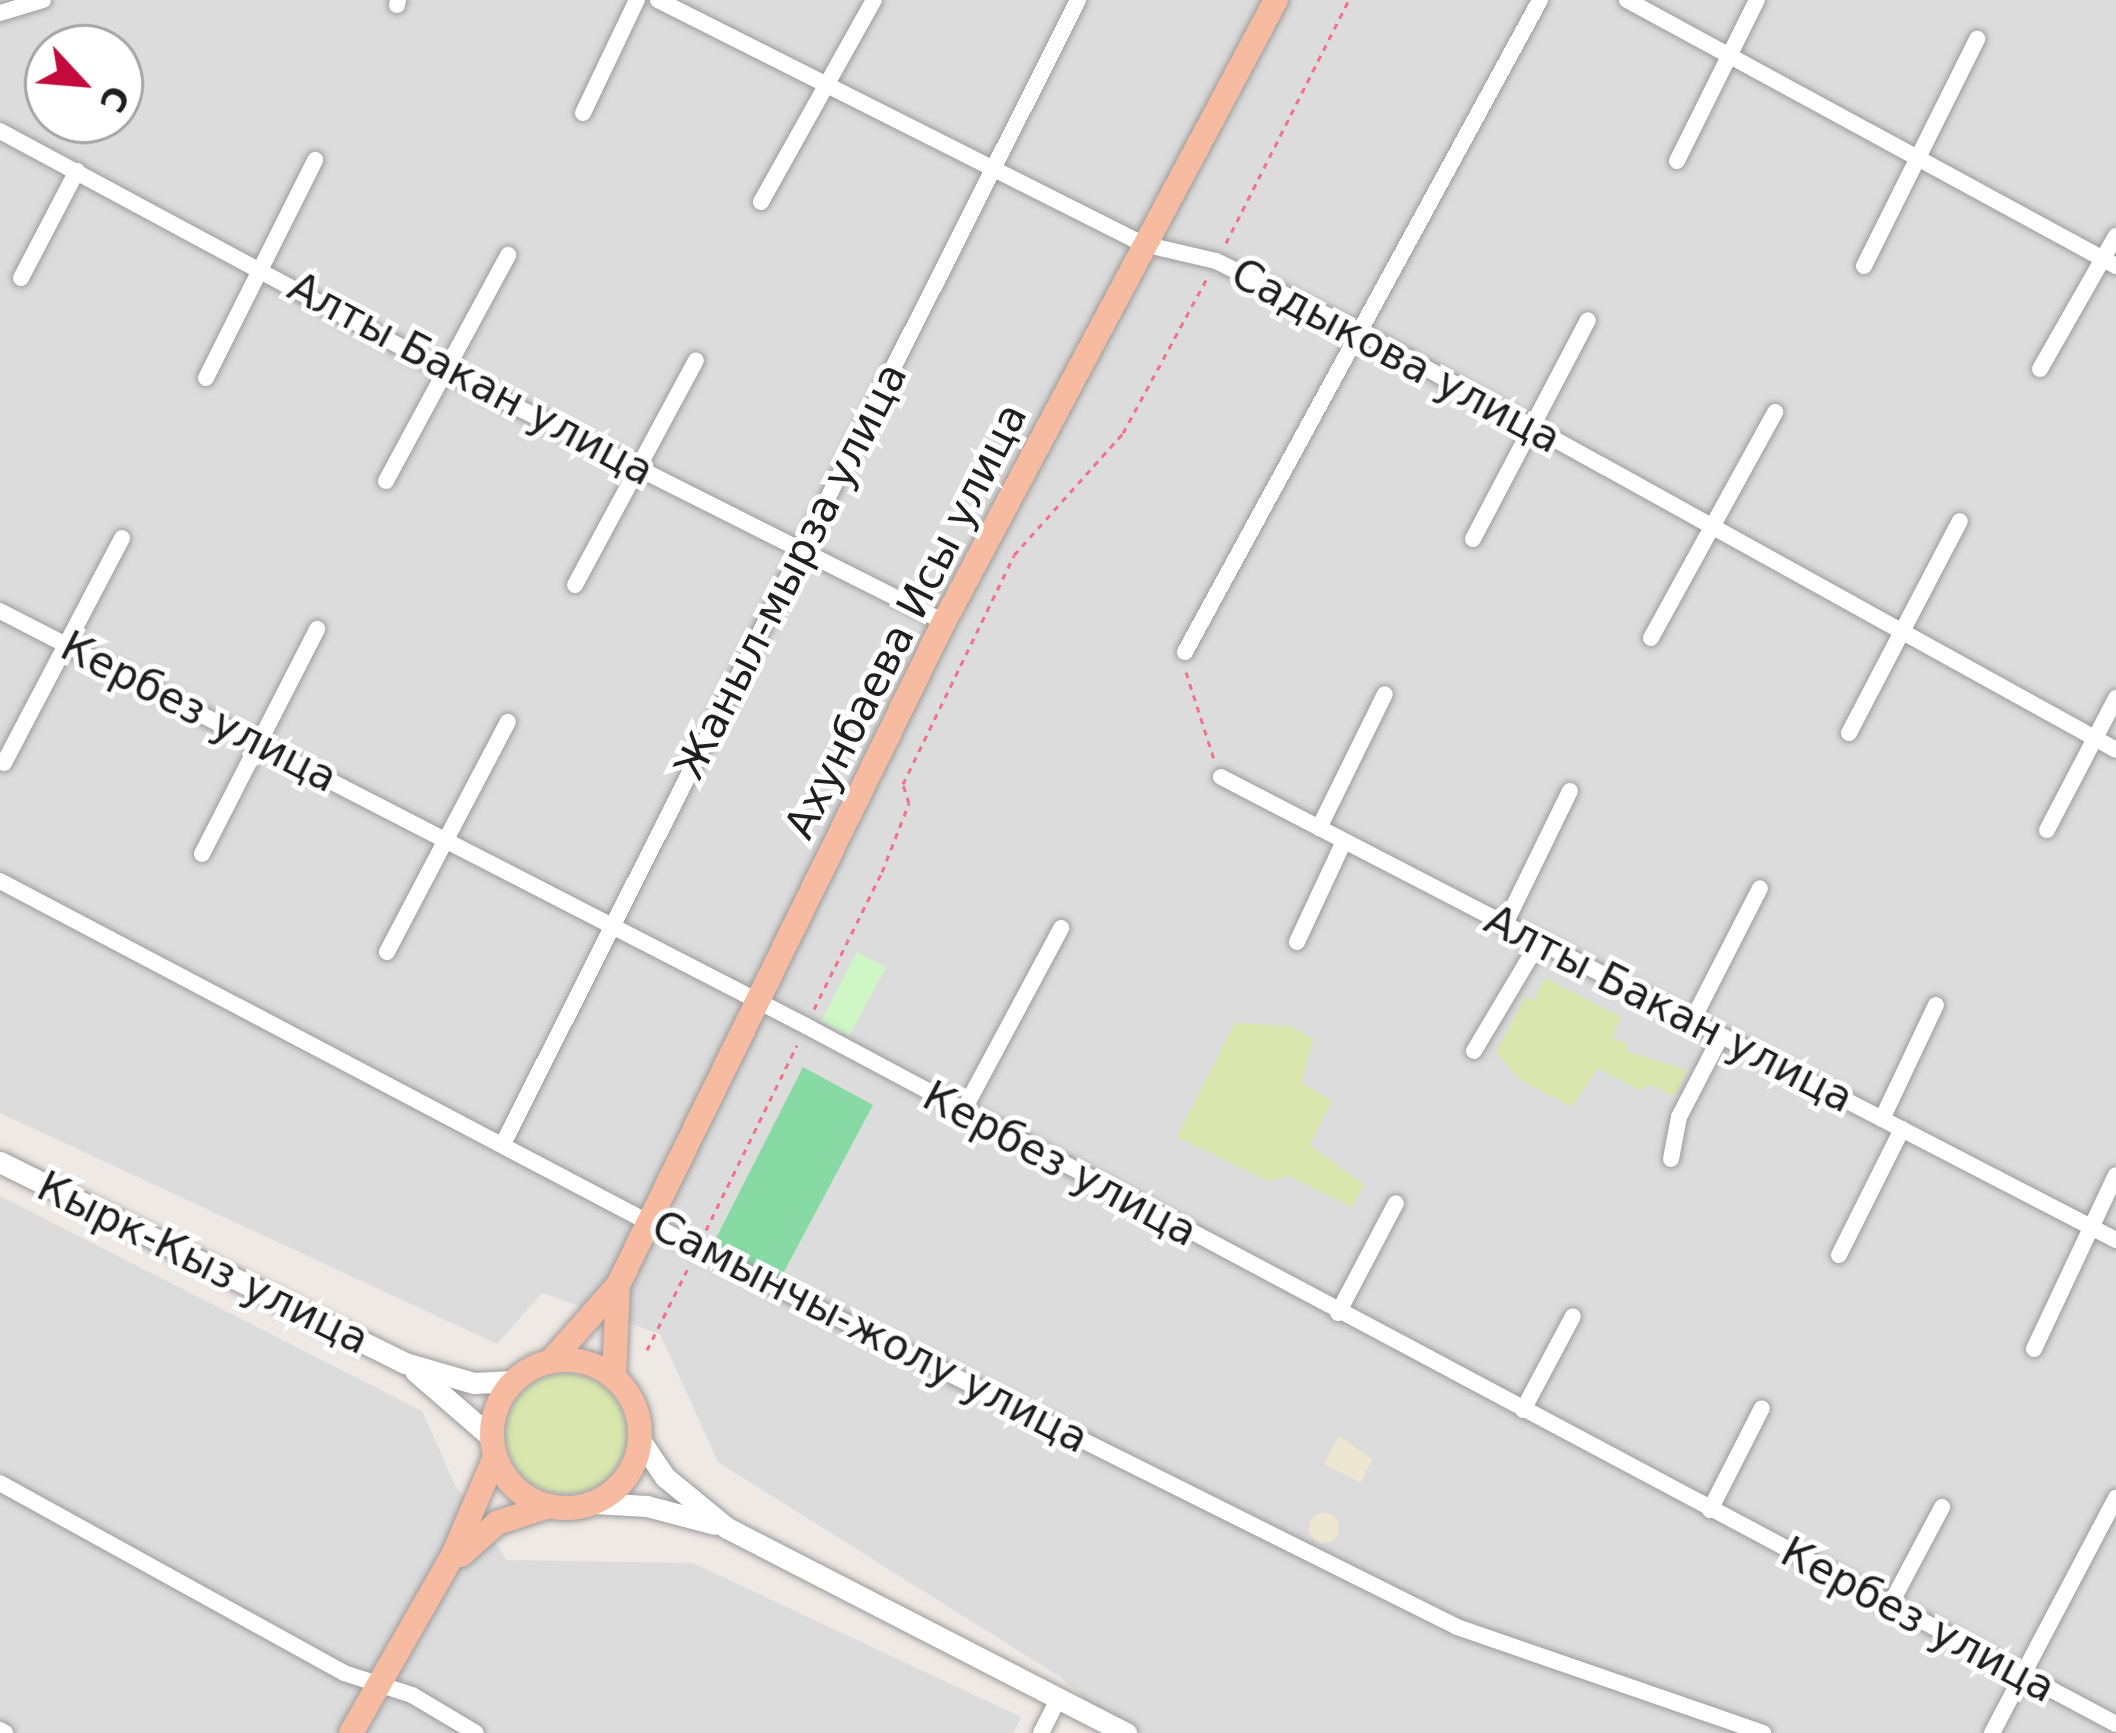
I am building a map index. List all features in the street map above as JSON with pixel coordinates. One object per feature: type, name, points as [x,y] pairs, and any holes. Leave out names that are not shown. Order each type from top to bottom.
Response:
[{"type":"main road","name":"Ахунбаева Исы улица","points":[[551,1361],[619,1285],[944,622],[1276,0]]},
{"type":"main road","name":"Ахунбаева Исы улица","points":[[614,1378],[619,1285]]},
{"type":"main road","points":[[350,1733],[431,1595],[494,1447],[496,1409],[514,1382],[551,1361],[584,1362],[614,1378],[634,1406],[640,1440],[622,1482],[595,1502],[548,1507],[496,1523],[431,1595]]},
{"type":"main road","points":[[494,1447],[518,1491],[548,1507]]},
{"type":"street","points":[[0,13],[43,0]]},
{"type":"street","points":[[583,112],[637,0]]},
{"type":"street","name":"Садыкова улица","points":[[658,0],[1143,244],[1216,261],[1359,331],[2116,751]]},
{"type":"street","points":[[761,202],[830,88],[874,0]]},
{"type":"street","name":"Жаныл-мырза улица","points":[[504,1142],[1078,0]]},
{"type":"street","points":[[1185,652],[1540,0]]},
{"type":"street","points":[[1627,0],[2110,263]]},
{"type":"street","points":[[1677,160],[1757,0]]},
{"type":"street","points":[[1864,266],[1977,39]]},
{"type":"street","name":"Алты Бакан улица","points":[[0,131],[445,368],[944,622]]},
{"type":"street","points":[[206,378],[258,266],[316,160]]},
{"type":"street","points":[[21,278],[77,171]]},
{"type":"street","points":[[2040,369],[2110,263],[2116,236]]},
{"type":"street","points":[[386,481],[508,255]]},
{"type":"street","points":[[1473,539],[1588,320]]},
{"type":"street","points":[[575,585],[696,360]]},
{"type":"street","points":[[1652,638],[1775,412]]},
{"type":"street","points":[[1849,733],[1960,521]]},
{"type":"street","points":[[4,764],[122,538]]},
{"type":"street","name":"Кербез улица","points":[[0,611],[806,1026],[2116,1724]]},
{"type":"street","points":[[202,854],[317,629]]},
{"type":"street","points":[[1319,828],[1385,694]]},
{"type":"street","points":[[2047,830],[2116,698]]},
{"type":"street","points":[[387,952],[508,722]]},
{"type":"street","name":"Алты Бакан улица","points":[[1222,777],[2116,1240]]},
{"type":"street","points":[[1505,924],[1570,791]]},
{"type":"street","points":[[1297,942],[1345,841]]},
{"type":"street","name":"Самынчы-жолу улица","points":[[0,881],[504,1142],[697,1248],[1457,1628],[1763,1733]]},
{"type":"street","points":[[1692,1021],[1760,888]]},
{"type":"street","points":[[962,1113],[1061,928]]},
{"type":"street","points":[[1474,1051],[1539,942]]},
{"type":"street","points":[[1882,1119],[1936,1005]]},
{"type":"street","points":[[1671,1159],[1679,1117],[1721,1036]]},
{"type":"street","points":[[1839,1255],[1902,1130]]},
{"type":"street","name":"Кырк-Кыз улица","points":[[0,1162],[405,1364],[474,1383],[514,1382]]},
{"type":"street","points":[[2034,1349],[2083,1257],[2087,1225],[2116,1175]]},
{"type":"street","points":[[1339,1312],[1396,1203]]},
{"type":"street","points":[[1523,1411],[1573,1316]]},
{"type":"street","name":"Кырк-Кыз улица","points":[[405,1364],[494,1447]]},
{"type":"street","points":[[1710,1510],[1762,1408]]},
{"type":"street","points":[[640,1440],[664,1478],[727,1528],[1056,1702],[1126,1733]]},
{"type":"street","points":[[0,1483],[344,1673],[377,1684],[476,1733]]},
{"type":"street","points":[[1992,1733],[2116,1498]]},
{"type":"street","points":[[595,1502],[647,1506],[727,1528]]},
{"type":"street","points":[[1890,1605],[1942,1507]]},
{"type":"street","points":[[1041,1733],[1056,1702]]},
{"type":"path","points":[[647,1350],[882,872],[909,803],[903,784],[1014,555],[1123,433],[1349,0]]},
{"type":"path","points":[[1185,652],[1188,694],[1222,777]]},
{"type":"shaded area","points":[[0,0],[2116,0],[2116,1733],[1123,1733],[1060,1677],[718,1462],[660,1334],[542,1293],[497,1344],[0,1113]]},
{"type":"shaded area","points":[[0,1196],[422,1411],[455,1485],[507,1560],[693,1563],[1021,1717],[1014,1733],[0,1733]]},
{"type":"shaded area","points":[[1339,1436],[1372,1459],[1361,1483],[1324,1464]]},
{"type":"shaded area","points":[[1324,1513],[1335,1517],[1339,1528],[1335,1539],[1324,1543],[1313,1539],[1309,1528],[1313,1517]]},
{"type":"green space","points":[[857,952],[886,967],[849,1036],[821,1021]]},
{"type":"green space","points":[[1545,978],[1621,1017],[1611,1037],[1628,1044],[1626,1051],[1687,1070],[1675,1096],[1650,1085],[1639,1090],[1598,1068],[1572,1107],[1520,1080],[1496,1052],[1525,997],[1533,1001]]},
{"type":"green space","points":[[1235,1023],[1290,1026],[1313,1039],[1302,1083],[1332,1101],[1310,1145],[1364,1185],[1352,1207],[1288,1176],[1268,1181],[1177,1137]]},
{"type":"green space","points":[[803,1067],[873,1105],[778,1283],[710,1250]]},
{"type":"green space","points":[[566,1374],[589,1379],[608,1392],[621,1411],[626,1434],[621,1457],[608,1476],[589,1489],[566,1494],[543,1489],[524,1476],[511,1457],[506,1434],[511,1411],[524,1392],[543,1379]]}]
